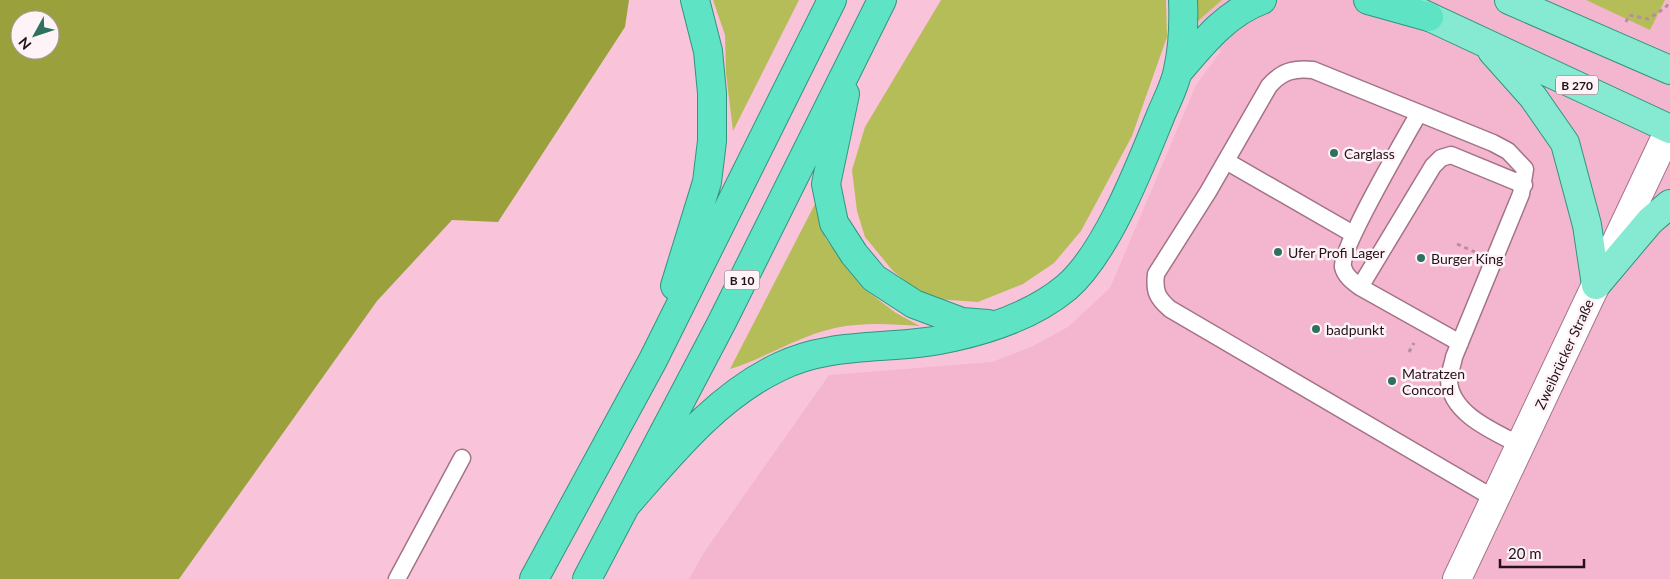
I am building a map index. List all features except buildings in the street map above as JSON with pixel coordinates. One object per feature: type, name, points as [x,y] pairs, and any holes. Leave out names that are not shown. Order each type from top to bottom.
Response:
[{"type":"highway","points":[[653,360],[707,182],[712,141],[712,93],[708,51],[695,0]]},
{"type":"highway","points":[[534,579],[653,360],[832,0]]},
{"type":"highway","name":"B 10","points":[[587,579],[722,322],[882,0]]},
{"type":"highway","points":[[626,506],[683,440],[729,399],[780,366],[818,354],[867,347],[921,343],[954,337],[1037,309],[1068,286],[1087,265],[1112,222],[1148,146],[1178,72],[1184,22],[1183,0]]},
{"type":"highway","points":[[1178,72],[1225,21],[1250,4],[1262,0]]},
{"type":"highway","points":[[1368,0],[1429,17]]},
{"type":"highway","points":[[854,53],[826,184],[834,223],[854,254],[874,278],[914,304],[962,322],[997,324]]},
{"type":"main road","name":"B 270","points":[[1393,0],[1670,128]]},
{"type":"main road","points":[[1509,0],[1670,70]]},
{"type":"main road","points":[[1484,43],[1533,96],[1565,144],[1587,225],[1596,285]]},
{"type":"main road","points":[[1596,285],[1650,221],[1670,204]]},
{"type":"street","name":"Zweibrücker Straße","points":[[1457,579],[1670,128]]},
{"type":"lane","points":[[1495,499],[1170,309],[1160,301],[1154,288],[1156,274],[1226,161],[1269,86],[1277,77],[1296,68],[1313,70],[1508,151],[1525,169],[1524,184],[1460,344],[1449,380],[1454,398],[1468,414],[1489,429],[1520,445]]},
{"type":"lane","points":[[1419,113],[1354,234],[1344,256],[1343,268],[1348,278],[1360,287],[1460,344]]},
{"type":"lane","points":[[1360,287],[1433,166],[1441,158],[1451,155],[1524,184]]},
{"type":"lane","points":[[1226,161],[1354,234]]},
{"type":"lane","points":[[396,579],[462,458]]},
{"type":"shaded area","points":[[1222,0],[1586,0],[1650,29],[1665,0],[1670,0],[1670,579],[689,579],[705,551],[829,375],[992,362],[1031,347],[1068,327],[1110,288],[1196,85],[1221,51],[1198,21]]},
{"type":"green space","points":[[0,0],[629,0],[625,27],[498,222],[452,220],[377,301],[179,579],[0,579]]},
{"type":"green space","points":[[713,0],[799,0],[733,131],[726,73],[725,35]]},
{"type":"green space","points":[[941,0],[1166,0],[1167,37],[1132,136],[1081,231],[1054,263],[1023,284],[978,302],[935,299],[914,288],[893,271],[865,237],[857,211],[852,170],[865,127]]},
{"type":"green space","points":[[1198,0],[1222,0],[1198,21]]},
{"type":"green space","points":[[1586,0],[1665,0],[1650,30]]},
{"type":"green space","points":[[817,200],[825,238],[844,263],[867,291],[896,313],[920,326],[867,324],[835,328],[808,336],[730,369]]},
{"type":"place","name":"Carglass","points":[[1334,153]]},
{"type":"place","name":"Ufer Profi Lager","points":[[1278,252]]},
{"type":"place","name":"Burger King","points":[[1421,258]]},
{"type":"place","name":"badpunkt","points":[[1316,329]]},
{"type":"place","name":"Matratzen Concord","points":[[1392,381]]}]
